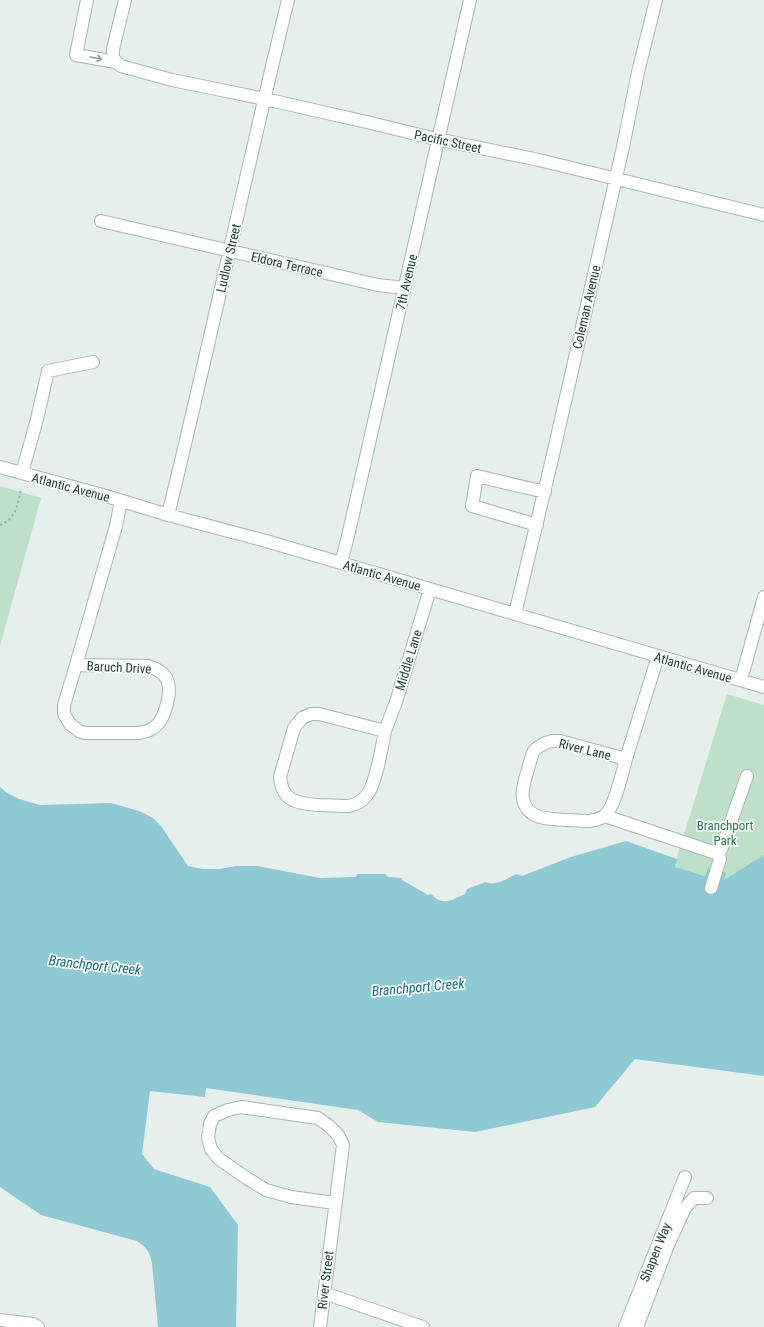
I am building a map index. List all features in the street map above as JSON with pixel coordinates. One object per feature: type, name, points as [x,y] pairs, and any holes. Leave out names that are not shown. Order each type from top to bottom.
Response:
[{"type":"street","name":"Pacific Street","points":[[87,0],[76,55],[116,62],[121,66],[172,80],[539,160],[764,215]]},
{"type":"street","points":[[116,62],[113,57],[113,50],[126,0]]},
{"type":"street","name":"Ludlow Street","points":[[168,515],[197,396],[229,251],[288,0]]},
{"type":"street","name":"7th Avenue","points":[[341,563],[470,0]]},
{"type":"street","name":"Coleman Avenue","points":[[515,614],[545,492],[623,147],[638,72],[656,0]]},
{"type":"street","name":"Eldora Terrace","points":[[100,221],[378,285],[404,288]]},
{"type":"street","points":[[22,473],[48,371],[93,362]]},
{"type":"street","name":"Atlantic Avenue","points":[[0,467],[168,515],[266,541],[764,687]]},
{"type":"street","points":[[537,524],[472,506],[478,476],[545,492]]},
{"type":"street","name":"Baruch Drive","points":[[76,664],[148,666],[156,668],[162,672],[169,684],[170,694],[163,718],[160,723],[147,732],[85,733],[74,728],[66,720],[64,714],[64,705],[116,526],[121,501]]},
{"type":"street","name":"Middle Lane","points":[[385,731],[319,714],[311,714],[302,718],[294,728],[280,777],[280,784],[283,791],[288,797],[299,804],[348,806],[356,804],[368,795],[380,756],[385,731],[396,702],[430,589]]},
{"type":"street","points":[[741,680],[764,596]]},
{"type":"street","name":"River Lane","points":[[626,760],[552,740],[538,747],[533,753],[522,789],[523,801],[528,809],[534,814],[543,818],[590,821],[605,816],[613,805],[658,656]]},
{"type":"street","points":[[711,888],[720,859],[718,852],[747,776]]},
{"type":"street","points":[[605,816],[714,852],[718,852]]},
{"type":"street","name":"River Street","points":[[320,1327],[343,1145],[338,1135],[318,1118],[241,1107],[228,1110],[214,1116],[210,1124],[208,1138],[211,1149],[219,1159],[266,1190],[335,1204]]},
{"type":"street","name":"Shapen Way","points":[[626,1327],[685,1177]]},
{"type":"street","points":[[637,1327],[668,1245],[685,1208],[694,1198],[707,1198]]},
{"type":"street","points":[[324,1294],[423,1327]]},
{"type":"street","points":[[0,1320],[33,1324],[38,1327]]},
{"type":"path","points":[[0,525],[6,523],[14,514],[17,507],[20,488]]},
{"type":"green space","points":[[0,486],[41,498],[0,646]]},
{"type":"green space","name":"Branchport Park","points":[[727,694],[764,705],[764,855],[724,881],[725,873],[709,867],[706,876],[674,867]]},
{"type":"water","name":"Branchport Creek","points":[[0,787],[7,793],[19,799],[40,805],[111,803],[139,811],[153,818],[161,826],[188,866],[202,869],[219,869],[236,866],[257,866],[320,878],[356,877],[357,874],[385,874],[388,877],[402,878],[402,880],[428,895],[431,894],[444,901],[448,901],[465,894],[467,889],[486,882],[498,883],[516,874],[522,876],[571,857],[626,841],[677,859],[675,867],[705,876],[709,867],[726,873],[724,880],[764,855],[764,1076],[635,1059],[595,1107],[475,1132],[378,1122],[358,1110],[206,1088],[205,1097],[150,1091],[142,1154],[154,1169],[210,1187],[238,1225],[236,1327],[158,1327],[152,1263],[149,1253],[143,1245],[137,1241],[41,1215],[0,1187]]}]
